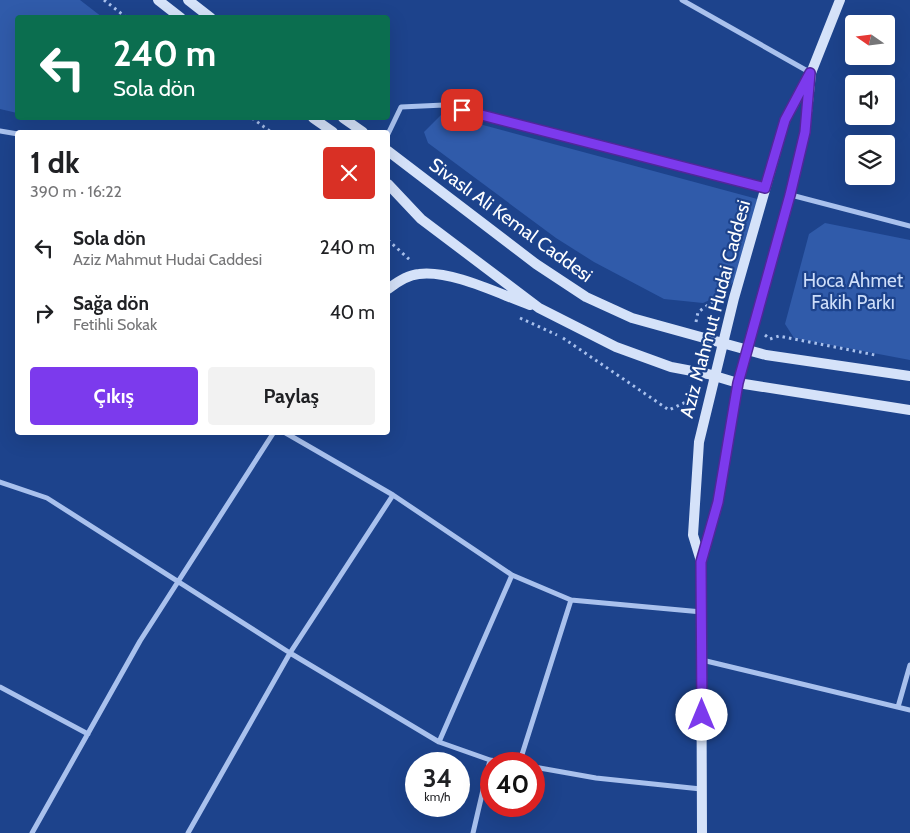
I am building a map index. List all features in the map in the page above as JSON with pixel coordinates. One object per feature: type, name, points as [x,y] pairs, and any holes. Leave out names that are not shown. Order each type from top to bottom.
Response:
[{"type":"main road","points":[[158,0],[178,15]]},
{"type":"main road","points":[[188,0],[207,15]]},
{"type":"main road","name":"Aziz Mahmut Hudai Caddesi","points":[[702,833],[701,562],[693,535],[699,442],[731,309],[785,120],[810,73],[840,0]]},
{"type":"main road","name":"Aziz Mahmut Hudai Caddesi","points":[[701,562],[718,502],[738,383],[790,195],[805,132],[810,73]]},
{"type":"main road","points":[[317,120],[330,130]]},
{"type":"main road","points":[[346,120],[360,130]]},
{"type":"main road","name":"Sivaslı Ali Kemal Caddesi","points":[[390,153],[536,264],[586,297],[632,318],[766,355],[910,376]]},
{"type":"main road","points":[[390,186],[421,219],[539,308]]},
{"type":"main road","points":[[390,288],[403,278],[419,274],[452,277],[539,308],[616,347],[671,367],[738,383],[910,410]]},
{"type":"street","points":[[682,0],[810,73]]},
{"type":"street","points":[[390,130],[402,107],[444,105],[765,188]]},
{"type":"street","points":[[0,131],[15,134]]},
{"type":"street","points":[[790,195],[910,226]]},
{"type":"street","points":[[32,833],[140,641],[272,435]]},
{"type":"street","points":[[289,435],[394,495],[512,575],[571,600],[702,612]]},
{"type":"street","points":[[0,482],[47,498],[290,653],[439,742],[480,756]]},
{"type":"street","points":[[188,833],[290,653],[394,495]]},
{"type":"street","points":[[439,742],[512,575]]},
{"type":"street","points":[[523,752],[571,600]]},
{"type":"street","points":[[702,660],[910,710]]},
{"type":"street","points":[[898,707],[910,665]]},
{"type":"street","points":[[0,686],[88,734]]},
{"type":"street","points":[[545,769],[596,778],[701,789]]},
{"type":"street","points":[[473,833],[480,803]]},
{"type":"path","points":[[104,0],[123,15]]},
{"type":"path","points":[[255,120],[268,130]]},
{"type":"path","points":[[698,312],[714,301],[731,309]]},
{"type":"path","points":[[756,319],[761,321],[764,334],[770,339],[779,336],[882,356]]},
{"type":"green space","points":[[0,0],[80,0],[99,15],[15,15],[15,113],[0,109]]},
{"type":"green space","points":[[442,114],[761,200],[738,277],[721,295],[703,303],[664,299],[594,262],[556,238],[428,143],[424,132]]},
{"type":"green space","name":"Hoca Ahmet Fakih Parkı","points":[[825,223],[910,240],[910,360],[794,338],[785,324],[809,234]]},
{"type":"route","points":[[462,110],[765,188],[785,120],[810,73],[805,132],[790,195],[738,383],[718,502],[701,562],[702,715]]}]
